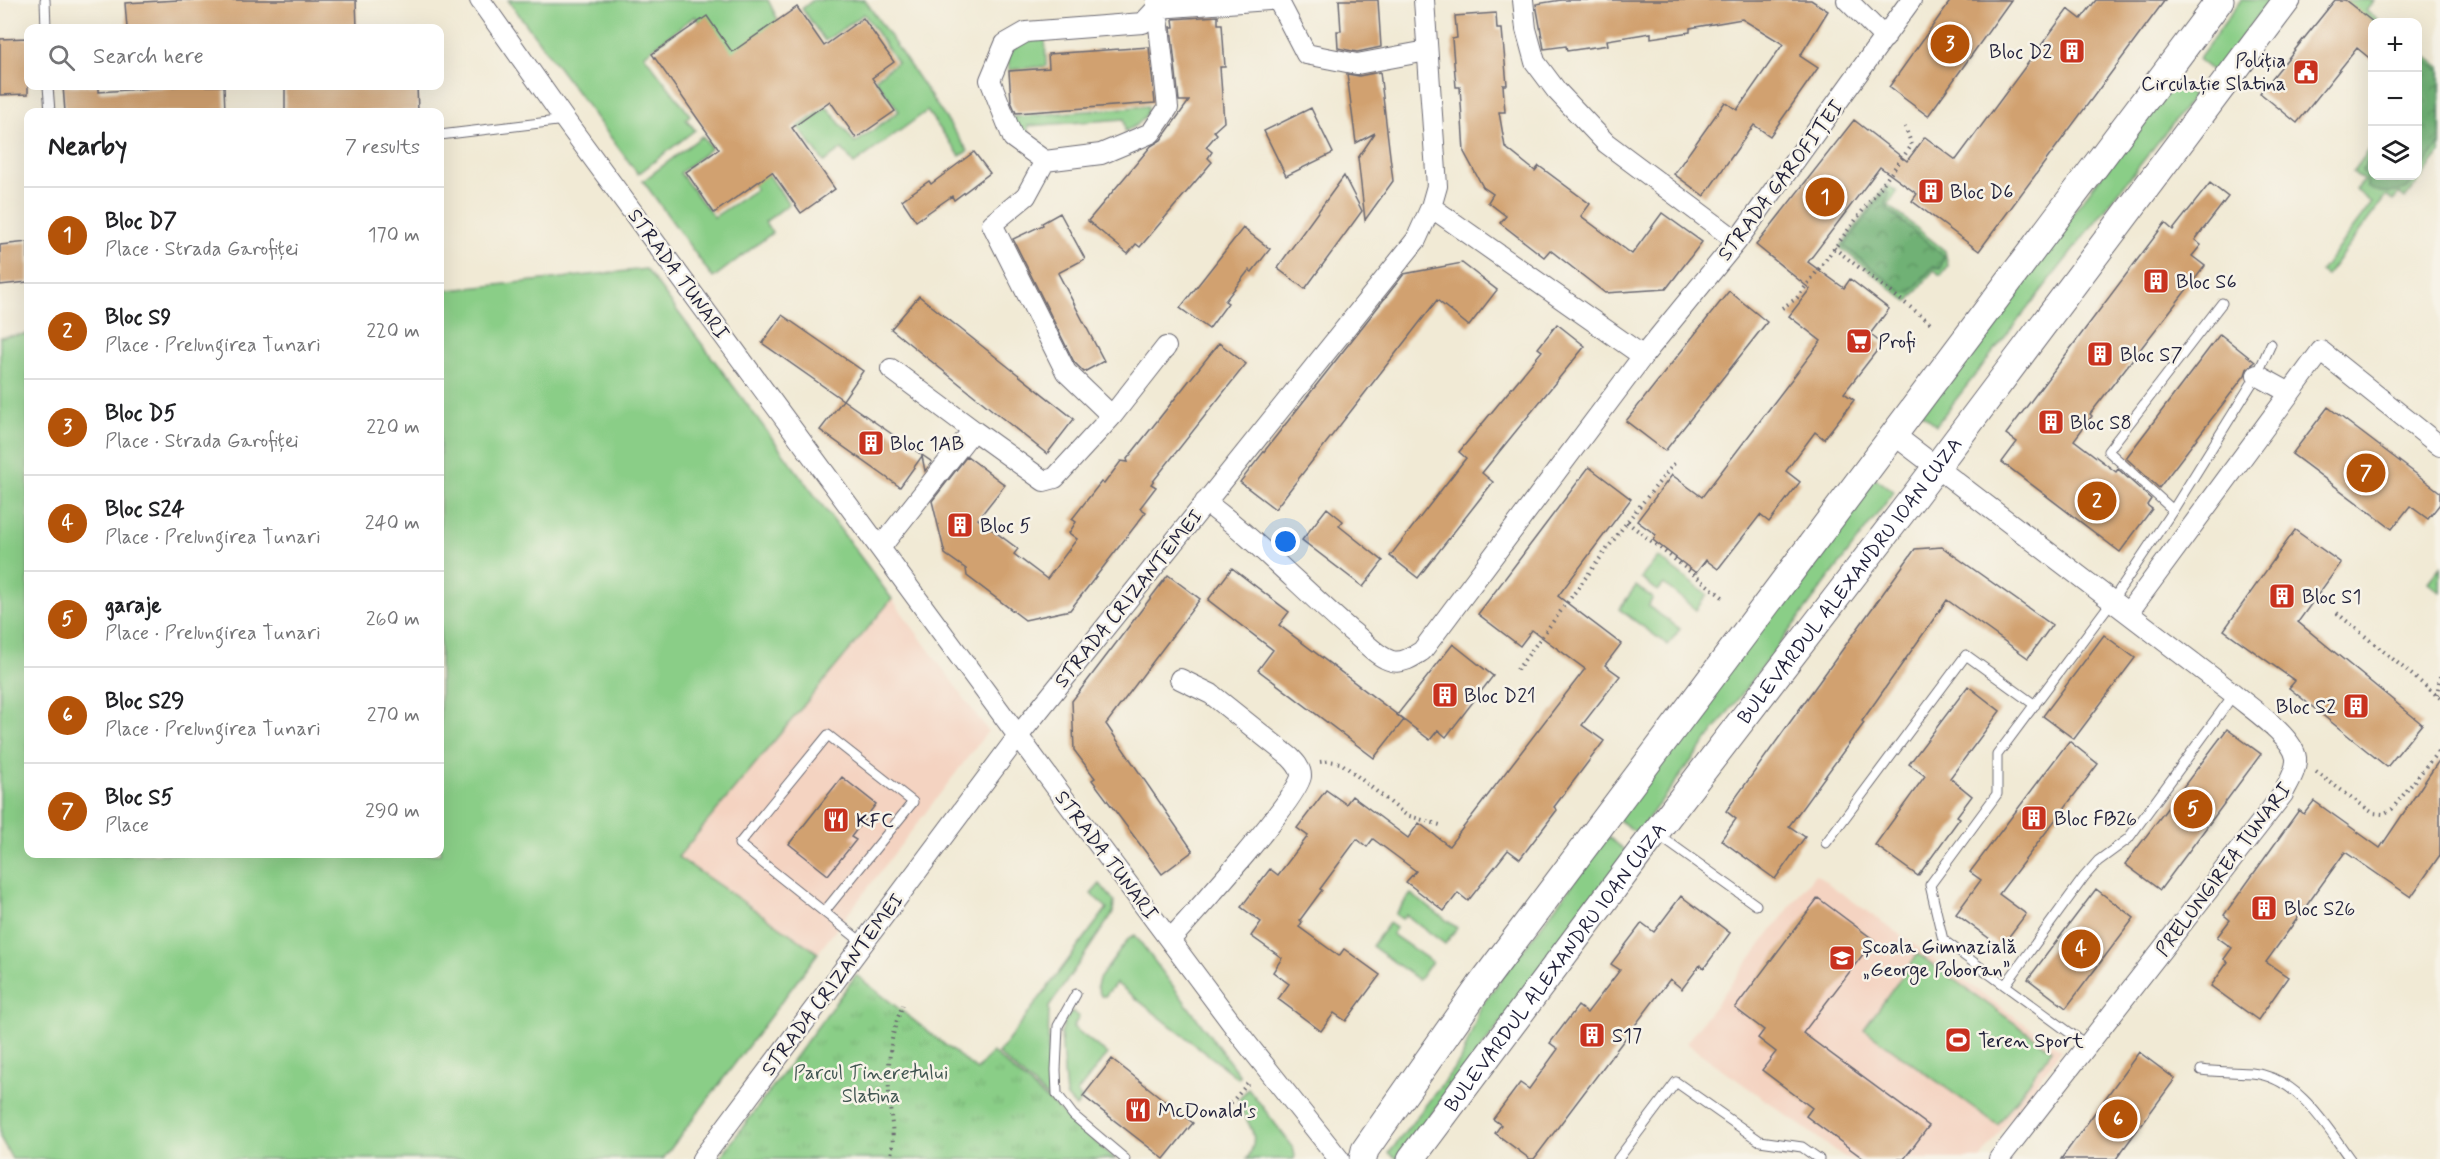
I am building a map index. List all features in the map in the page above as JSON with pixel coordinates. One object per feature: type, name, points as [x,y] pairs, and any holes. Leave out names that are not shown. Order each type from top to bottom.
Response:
[{"type":"main road","points":[[1363,1159],[1365,1150],[1480,986],[2220,0]]},
{"type":"main road","name":"BULEVARDUL ALEXANDRU IOAN CUZA","points":[[1411,1159],[1655,832],[1936,467],[2287,0]]},
{"type":"street","name":"STRADA TUNARI","points":[[480,0],[565,120],[879,548],[1263,1065],[1339,1159]]},
{"type":"street","points":[[1157,4],[1269,0]]},
{"type":"street","points":[[1278,0],[1306,54],[1357,64],[1428,51]]},
{"type":"street","name":"STRADA CRIZANTEMEI","points":[[702,1159],[1018,735],[1416,240],[1431,207],[1437,186],[1424,0]]},
{"type":"street","points":[[1523,0],[1526,29],[1535,62],[1556,90],[1606,143],[1737,241]]},
{"type":"street","points":[[1847,0],[1885,38]]},
{"type":"street","name":"STRADA GAROFIȚEI","points":[[1205,502],[1228,518],[1376,652],[1393,662],[1408,660],[1422,651],[1643,356],[1737,241],[1911,0]]},
{"type":"street","points":[[1157,4],[1168,108],[1151,133],[1101,154],[1045,161],[1013,138],[990,80],[1005,44],[1026,32],[1143,23],[1157,4]]},
{"type":"street","points":[[1045,161],[1026,196],[992,224],[1066,372],[1112,416]]},
{"type":"street","points":[[1431,207],[1643,356]]},
{"type":"street","points":[[891,369],[1044,481],[1055,478],[1112,416],[1166,347]]},
{"type":"street","points":[[2120,607],[2321,351],[2440,446]]},
{"type":"street","points":[[2257,375],[2289,393]]},
{"type":"street","points":[[879,548],[973,430]]},
{"type":"street","points":[[1893,434],[2234,694],[2279,732],[2296,758]]},
{"type":"street","points":[[1170,940],[1262,834],[1297,788],[1301,777],[1299,766],[1290,757],[1211,694],[1180,680]]},
{"type":"street","name":"PRELUNGIREA TUNARI","points":[[1999,1159],[2283,794],[2294,773],[2296,758]]},
{"type":"lane","points":[[45,0],[46,24]]},
{"type":"lane","points":[[48,90],[50,108]]},
{"type":"lane","points":[[444,135],[565,120]]},
{"type":"lane","points":[[2173,510],[2108,451],[2222,303]]},
{"type":"lane","points":[[2088,1046],[2006,984],[1942,940],[1930,885],[1996,794],[1997,755],[2035,705],[2120,607],[2173,510],[2257,375],[2271,344]]},
{"type":"lane","points":[[1826,843],[1966,655],[2035,705]]},
{"type":"lane","points":[[2006,984],[2084,876],[2098,861],[2128,839],[2234,694]]},
{"type":"lane","points":[[824,912],[913,802],[828,735],[740,844],[824,912],[863,943]]},
{"type":"lane","points":[[1655,832],[1756,905]]},
{"type":"lane","points":[[1076,994],[1058,1026],[1057,1094],[1066,1107],[1125,1159]]},
{"type":"lane","points":[[2201,1070],[2253,1073],[2274,1079],[2294,1091],[2317,1113],[2350,1159]]},
{"type":"lane","points":[[1618,1159],[1676,1082],[1760,1141],[1802,1147],[1819,1159]]},
{"type":"path","points":[[1782,308],[1797,298],[1912,145],[1905,127]]},
{"type":"path","points":[[1834,248],[1932,324]]},
{"type":"path","points":[[1516,670],[1627,522],[1677,460]]},
{"type":"path","points":[[1627,522],[1725,599]]},
{"type":"path","points":[[2337,613],[2438,696]]},
{"type":"path","points":[[2438,696],[2440,676]]},
{"type":"path","points":[[2296,758],[2373,813],[2383,814],[2392,809],[2440,749]]},
{"type":"path","points":[[1299,766],[1328,761],[1341,763],[1406,815],[1440,825]]},
{"type":"path","points":[[891,1159],[894,1142],[888,1074],[894,1023],[903,1005]]},
{"type":"path","points":[[1223,1112],[1263,1065]]},
{"type":"shaded area","points":[[892,599],[988,731],[818,953],[678,858]]},
{"type":"shaded area","name":"Școala Gimnazială „George Poboran”","points":[[1815,874],[2061,1050],[1980,1159],[1847,1159],[1686,1043]]},
{"type":"green space","points":[[508,0],[768,0],[780,24],[765,113],[695,16],[644,55],[690,115],[686,119],[695,130],[638,174]]},
{"type":"green space","points":[[813,0],[865,0],[968,151],[960,156],[927,111],[854,164],[842,149],[824,162],[798,127],[827,107],[855,143],[899,111],[875,79],[897,62],[864,14],[825,41],[802,9]]},
{"type":"green space","points":[[2241,0],[2270,0],[2215,73],[2198,59]]},
{"type":"green space","points":[[2342,0],[2374,0],[2366,11],[2376,18],[2368,18]]},
{"type":"green space","points":[[1045,36],[1046,66],[1009,70],[1008,55],[1024,38]]},
{"type":"green space","points":[[2422,53],[2440,67],[2440,153],[2422,177]]},
{"type":"green space","points":[[2422,58],[2440,71],[2440,144],[2422,169]]},
{"type":"green space","points":[[2175,81],[2194,96],[1936,425],[1919,411]]},
{"type":"green space","points":[[1148,106],[1144,118],[1125,131],[1124,119],[1028,126],[1028,132],[1015,133],[1013,117]]},
{"type":"green space","points":[[702,136],[711,148],[680,173],[714,217],[756,189],[747,175],[762,165],[789,204],[765,222],[772,233],[713,278],[643,181]]},
{"type":"green space","points":[[2368,151],[2368,180],[2419,180],[2405,199],[2399,194],[2393,201],[2386,196],[2327,275],[2321,271],[2372,203],[2356,190],[2364,181],[2353,172]]},
{"type":"green space","points":[[2368,160],[2368,180],[2414,180],[2407,188],[2398,192],[2381,192],[2367,187],[2362,170]]},
{"type":"green space","points":[[1887,185],[1897,192],[1888,205],[1945,251],[1948,266],[1941,275],[1934,270],[1908,302],[1840,247]]},
{"type":"green space","points":[[1886,190],[1889,195],[1885,204],[1889,210],[1944,256],[1941,268],[1933,267],[1910,293],[1903,293],[1844,246]]},
{"type":"green space","points":[[646,269],[892,599],[678,857],[818,953],[663,1159],[12,1159],[0,1137],[0,337],[24,334],[24,858],[444,858],[444,291]]},
{"type":"green space","points":[[1874,477],[1894,492],[1637,833],[1616,818]]},
{"type":"green space","points":[[1658,557],[1707,595],[1696,610],[1664,584],[1658,591],[1641,578]]},
{"type":"green space","points":[[2440,567],[2440,592],[2428,582]]},
{"type":"green space","points":[[1636,586],[1653,598],[1648,606],[1680,629],[1668,645],[1619,609]]},
{"type":"green space","points":[[1608,837],[1629,853],[1398,1159],[1389,1153],[1462,1058],[1481,1006]]},
{"type":"green space","points":[[1100,884],[1114,901],[1113,913],[1049,1007],[1048,1047],[1055,1104],[998,1054],[1107,908],[1091,894]]},
{"type":"green space","points":[[1411,894],[1457,928],[1445,944],[1406,915],[1402,919],[1395,914]]},
{"type":"green space","points":[[1389,923],[1396,928],[1392,934],[1432,962],[1419,980],[1372,946]]},
{"type":"green space","points":[[1135,935],[1240,1076],[1238,1078],[1116,983],[1105,996],[1101,996],[1097,986],[1099,979],[1129,938]]},
{"type":"green space","name":"Teren Sport","points":[[1918,954],[2052,1050],[1998,1125],[1864,1029]]},
{"type":"green space","name":"Parcul Tineretului Slatina","points":[[856,975],[977,1070],[992,1052],[1115,1159],[719,1159]]},
{"type":"green space","points":[[1072,1011],[1079,1017],[1073,1027],[1107,1054],[1077,1093],[1082,1099],[1076,1107],[1066,1096],[1061,1034],[1065,1021]]},
{"type":"green space","points":[[1248,1088],[1293,1147],[1294,1159],[1247,1159],[1252,1150],[1253,1135],[1238,1101]]},
{"type":"building","points":[[179,0],[356,0],[357,24],[127,24],[125,3]]},
{"type":"building","points":[[1339,0],[1378,0],[1381,47],[1357,52],[1338,48],[1337,31],[1341,31]]},
{"type":"building","points":[[1561,0],[1811,0],[1828,11],[1800,56],[1818,68],[1770,136],[1754,125],[1704,196],[1674,174],[1725,102],[1737,110],[1783,44],[1742,19],[1690,28],[1690,32],[1651,38],[1651,33],[1607,40],[1608,45],[1567,51],[1566,46],[1544,49],[1536,4]]},
{"type":"building","points":[[1951,0],[2011,0],[1928,116],[1889,87]]},
{"type":"building","points":[[2096,0],[2165,0],[1979,251],[1912,201],[1917,194],[1880,167],[1808,262],[1844,288],[1850,279],[1889,309],[1870,334],[1882,344],[1844,393],[1854,400],[1824,439],[1815,432],[1786,471],[1800,482],[1769,522],[1760,515],[1718,569],[1706,560],[1696,573],[1653,540],[1656,535],[1637,521],[1672,475],[1702,497],[1821,341],[1789,316],[1810,289],[1756,245],[1854,120],[1907,161],[1925,137],[1956,160],[2068,9],[2081,19]]},
{"type":"building","points":[[2335,0],[2345,0],[2368,18],[2368,57],[2357,48],[2297,123],[2260,93]]},
{"type":"building","points":[[797,7],[824,46],[863,18],[894,62],[872,78],[895,111],[856,138],[830,101],[792,128],[835,189],[801,213],[772,172],[714,213],[686,172],[719,149],[652,54],[707,16],[732,52]]},
{"type":"building","points":[[1496,13],[1497,29],[1502,29],[1507,85],[1503,85],[1505,112],[1499,112],[1505,147],[1535,171],[1539,166],[1590,204],[1581,216],[1632,254],[1662,213],[1702,242],[1666,289],[1605,293],[1550,250],[1544,257],[1500,223],[1506,216],[1488,202],[1493,194],[1483,187],[1464,152],[1460,87],[1456,87],[1452,39],[1457,38],[1455,16]]},
{"type":"building","points":[[1218,16],[1218,24],[1222,24],[1225,67],[1220,67],[1224,122],[1214,131],[1217,134],[1206,147],[1212,152],[1208,158],[1212,162],[1140,247],[1136,244],[1128,254],[1088,221],[1151,146],[1161,140],[1189,101],[1179,101],[1171,27],[1174,27],[1173,19]]},
{"type":"building","points":[[24,38],[24,90],[28,90],[28,94],[0,95],[0,39]]},
{"type":"building","points":[[1149,47],[1155,103],[1016,113],[1011,101],[1009,71],[1049,68],[1048,54]]},
{"type":"building","points":[[1380,72],[1393,181],[1365,220],[1358,158],[1375,133],[1356,143],[1347,74],[1359,76]]},
{"type":"building","points":[[63,90],[99,90],[99,92],[224,90],[225,108],[65,108]]},
{"type":"building","points":[[285,90],[417,90],[418,108],[285,108]]},
{"type":"building","points":[[1311,108],[1333,153],[1286,176],[1264,131]]},
{"type":"building","points":[[974,152],[990,173],[954,200],[952,196],[916,221],[902,200],[929,181],[931,184]]},
{"type":"building","points":[[1344,176],[1362,211],[1305,289],[1277,268]]},
{"type":"building","points":[[2210,183],[2228,197],[2195,240],[2201,245],[2192,256],[2205,266],[2090,414],[2092,416],[2074,440],[2116,472],[2118,469],[2151,499],[2147,505],[2152,509],[2120,552],[2002,462],[2017,442],[2006,434],[2165,223],[2173,230]]},
{"type":"building","points":[[1060,213],[1085,259],[1058,273],[1104,361],[1084,372],[1074,362],[1013,239],[1043,225],[1042,223]]},
{"type":"building","points":[[1243,228],[1270,249],[1252,272],[1249,270],[1225,301],[1228,303],[1209,329],[1180,308]]},
{"type":"building","points":[[24,242],[24,282],[0,285],[0,245]]},
{"type":"building","points":[[1462,263],[1497,290],[1469,326],[1437,300],[1275,509],[1240,482],[1404,274]]},
{"type":"building","points":[[1729,291],[1767,322],[1665,451],[1626,421]]},
{"type":"building","points":[[919,296],[1074,419],[1047,454],[891,329]]},
{"type":"building","points":[[782,315],[863,371],[843,400],[762,343]]},
{"type":"building","points":[[1557,324],[1585,346],[1482,473],[1493,482],[1418,578],[1390,556],[1466,458],[1459,452],[1542,351],[1538,348]]},
{"type":"building","points":[[2220,334],[2255,362],[2247,369],[2245,375],[2159,488],[2126,458]]},
{"type":"building","points":[[1219,343],[1246,364],[1151,484],[1156,487],[1140,508],[1146,512],[1070,610],[1025,620],[967,576],[966,569],[945,554],[932,501],[967,456],[1005,485],[978,519],[1018,549],[1014,554],[1047,579],[1077,539],[1069,533],[1076,522],[1072,519],[1101,482],[1104,484],[1121,461],[1128,462],[1127,459]]},
{"type":"building","name":"Bloc 1AB","points":[[843,400],[932,462],[925,471],[922,456],[900,487],[820,430]]},
{"type":"building","points":[[2328,407],[2440,492],[2440,504],[2428,519],[2410,506],[2392,529],[2292,454]]},
{"type":"building","points":[[1589,467],[1631,499],[1558,596],[1621,644],[1605,665],[1620,676],[1582,725],[1604,741],[1554,807],[1557,810],[1520,859],[1508,850],[1468,901],[1458,893],[1444,911],[1406,882],[1416,871],[1373,839],[1367,847],[1357,839],[1320,889],[1322,890],[1300,920],[1302,922],[1299,927],[1339,956],[1344,949],[1380,975],[1346,1021],[1334,1013],[1321,1031],[1278,999],[1289,984],[1273,972],[1282,958],[1251,936],[1261,922],[1241,907],[1270,869],[1278,875],[1308,836],[1297,828],[1326,790],[1346,804],[1352,796],[1408,838],[1419,823],[1449,846],[1585,669],[1532,630],[1520,646],[1478,614]]},
{"type":"building","points":[[1327,508],[1343,521],[1339,526],[1383,561],[1363,587],[1302,540]]},
{"type":"building","points":[[2295,530],[2341,563],[2298,622],[2422,724],[2387,767],[2289,688],[2295,681],[2224,630]]},
{"type":"building","points":[[1942,547],[2052,625],[2028,658],[1947,600],[1862,721],[1864,723],[1789,826],[1805,837],[1775,879],[1721,840],[1736,819],[1726,811],[1915,549]]},
{"type":"building","points":[[1232,568],[1289,612],[1279,625],[1404,720],[1374,758],[1258,670],[1273,650],[1208,600]]},
{"type":"building","points":[[1168,575],[1200,599],[1106,724],[1193,851],[1162,874],[1092,780],[1095,778],[1074,750],[1072,701]]},
{"type":"building","points":[[2104,635],[2135,658],[2074,739],[2043,716]]},
{"type":"building","name":"Bloc D21","points":[[1453,644],[1493,676],[1446,737],[1438,730],[1430,740],[1397,715]]},
{"type":"building","points":[[1968,686],[2000,711],[1950,778],[1972,796],[1957,816],[1960,818],[1918,876],[1875,845],[1925,776],[1909,764]]},
{"type":"building","points":[[2227,729],[2261,754],[2160,890],[2125,864]]},
{"type":"building","name":"Bloc FB26","points":[[2069,741],[2098,764],[1999,894],[2026,914],[2001,947],[1956,914],[1981,880],[1970,872]]},
{"type":"building","name":"Bloc S26","points":[[2440,759],[2440,855],[2411,897],[2345,852],[2266,962],[2288,977],[2258,1020],[2211,986],[2228,962],[2224,959],[2232,948],[2217,937],[2230,920],[2224,915],[2299,810],[2304,814],[2314,801],[2380,848]]},
{"type":"building","name":"KFC","points":[[842,777],[876,804],[851,837],[856,840],[828,875],[789,844]]},
{"type":"building","points":[[2096,889],[2134,918],[2066,1008],[2028,979]]},
{"type":"building","name":"S17","points":[[1681,896],[1730,933],[1704,968],[1700,965],[1682,989],[1670,979],[1534,1159],[1530,1159],[1495,1133],[1501,1125],[1493,1119],[1520,1083],[1529,1089],[1558,1049],[1550,1043],[1578,1006],[1587,1013],[1620,970],[1611,964],[1642,923],[1654,932]]},
{"type":"building","points":[[1818,898],[1874,940],[1803,1033],[1929,1126],[1904,1159],[1864,1159],[1806,1116],[1812,1108],[1762,1070],[1776,1052],[1758,1038],[1764,1030],[1735,1008]]},
{"type":"building","points":[[2139,1052],[2175,1079],[2116,1159],[2061,1159]]},
{"type":"building","name":"McDonald's","points":[[1112,1059],[1193,1123],[1164,1159],[1083,1096]]},
{"type":"place","name":"Bloc D5","points":[[1950,44]]},
{"type":"place","name":"Bloc D2","points":[[2072,51]]},
{"type":"place","name":"Poliția Circulație Slatina","points":[[2306,72]]},
{"type":"place","name":"Bloc D6","points":[[1931,191]]},
{"type":"place","name":"Bloc D7","points":[[1825,197]]},
{"type":"place","name":"Bloc S6","points":[[2156,281]]},
{"type":"place","name":"Profi","points":[[1859,341]]},
{"type":"place","name":"Bloc S7","points":[[2100,354]]},
{"type":"place","name":"Bloc S8","points":[[2051,422]]},
{"type":"place","name":"Bloc 1AB","points":[[871,443]]},
{"type":"place","name":"Bloc S5","points":[[2366,473]]},
{"type":"place","name":"Bloc S9","points":[[2097,501]]},
{"type":"place","name":"Bloc 5","points":[[960,525]]},
{"type":"place","name":"Bloc S1","points":[[2282,596]]},
{"type":"place","name":"Bloc D21","points":[[1445,695]]},
{"type":"place","name":"Bloc S2","points":[[2356,706]]},
{"type":"place","name":"garaje","points":[[2193,809]]},
{"type":"place","name":"Bloc FB26","points":[[2034,818]]},
{"type":"place","name":"KFC","points":[[836,820]]},
{"type":"place","name":"Bloc S26","points":[[2264,908]]},
{"type":"place","name":"Bloc S24","points":[[2081,949]]},
{"type":"place","name":"Școala Gimnazială „George Poboran”","points":[[1842,958]]},
{"type":"place","name":"S17","points":[[1592,1035]]},
{"type":"place","name":"Teren Sport","points":[[1958,1040]]},
{"type":"place","name":"McDonald's","points":[[1138,1110]]},
{"type":"place","name":"Bloc S29","points":[[2118,1119]]}]
